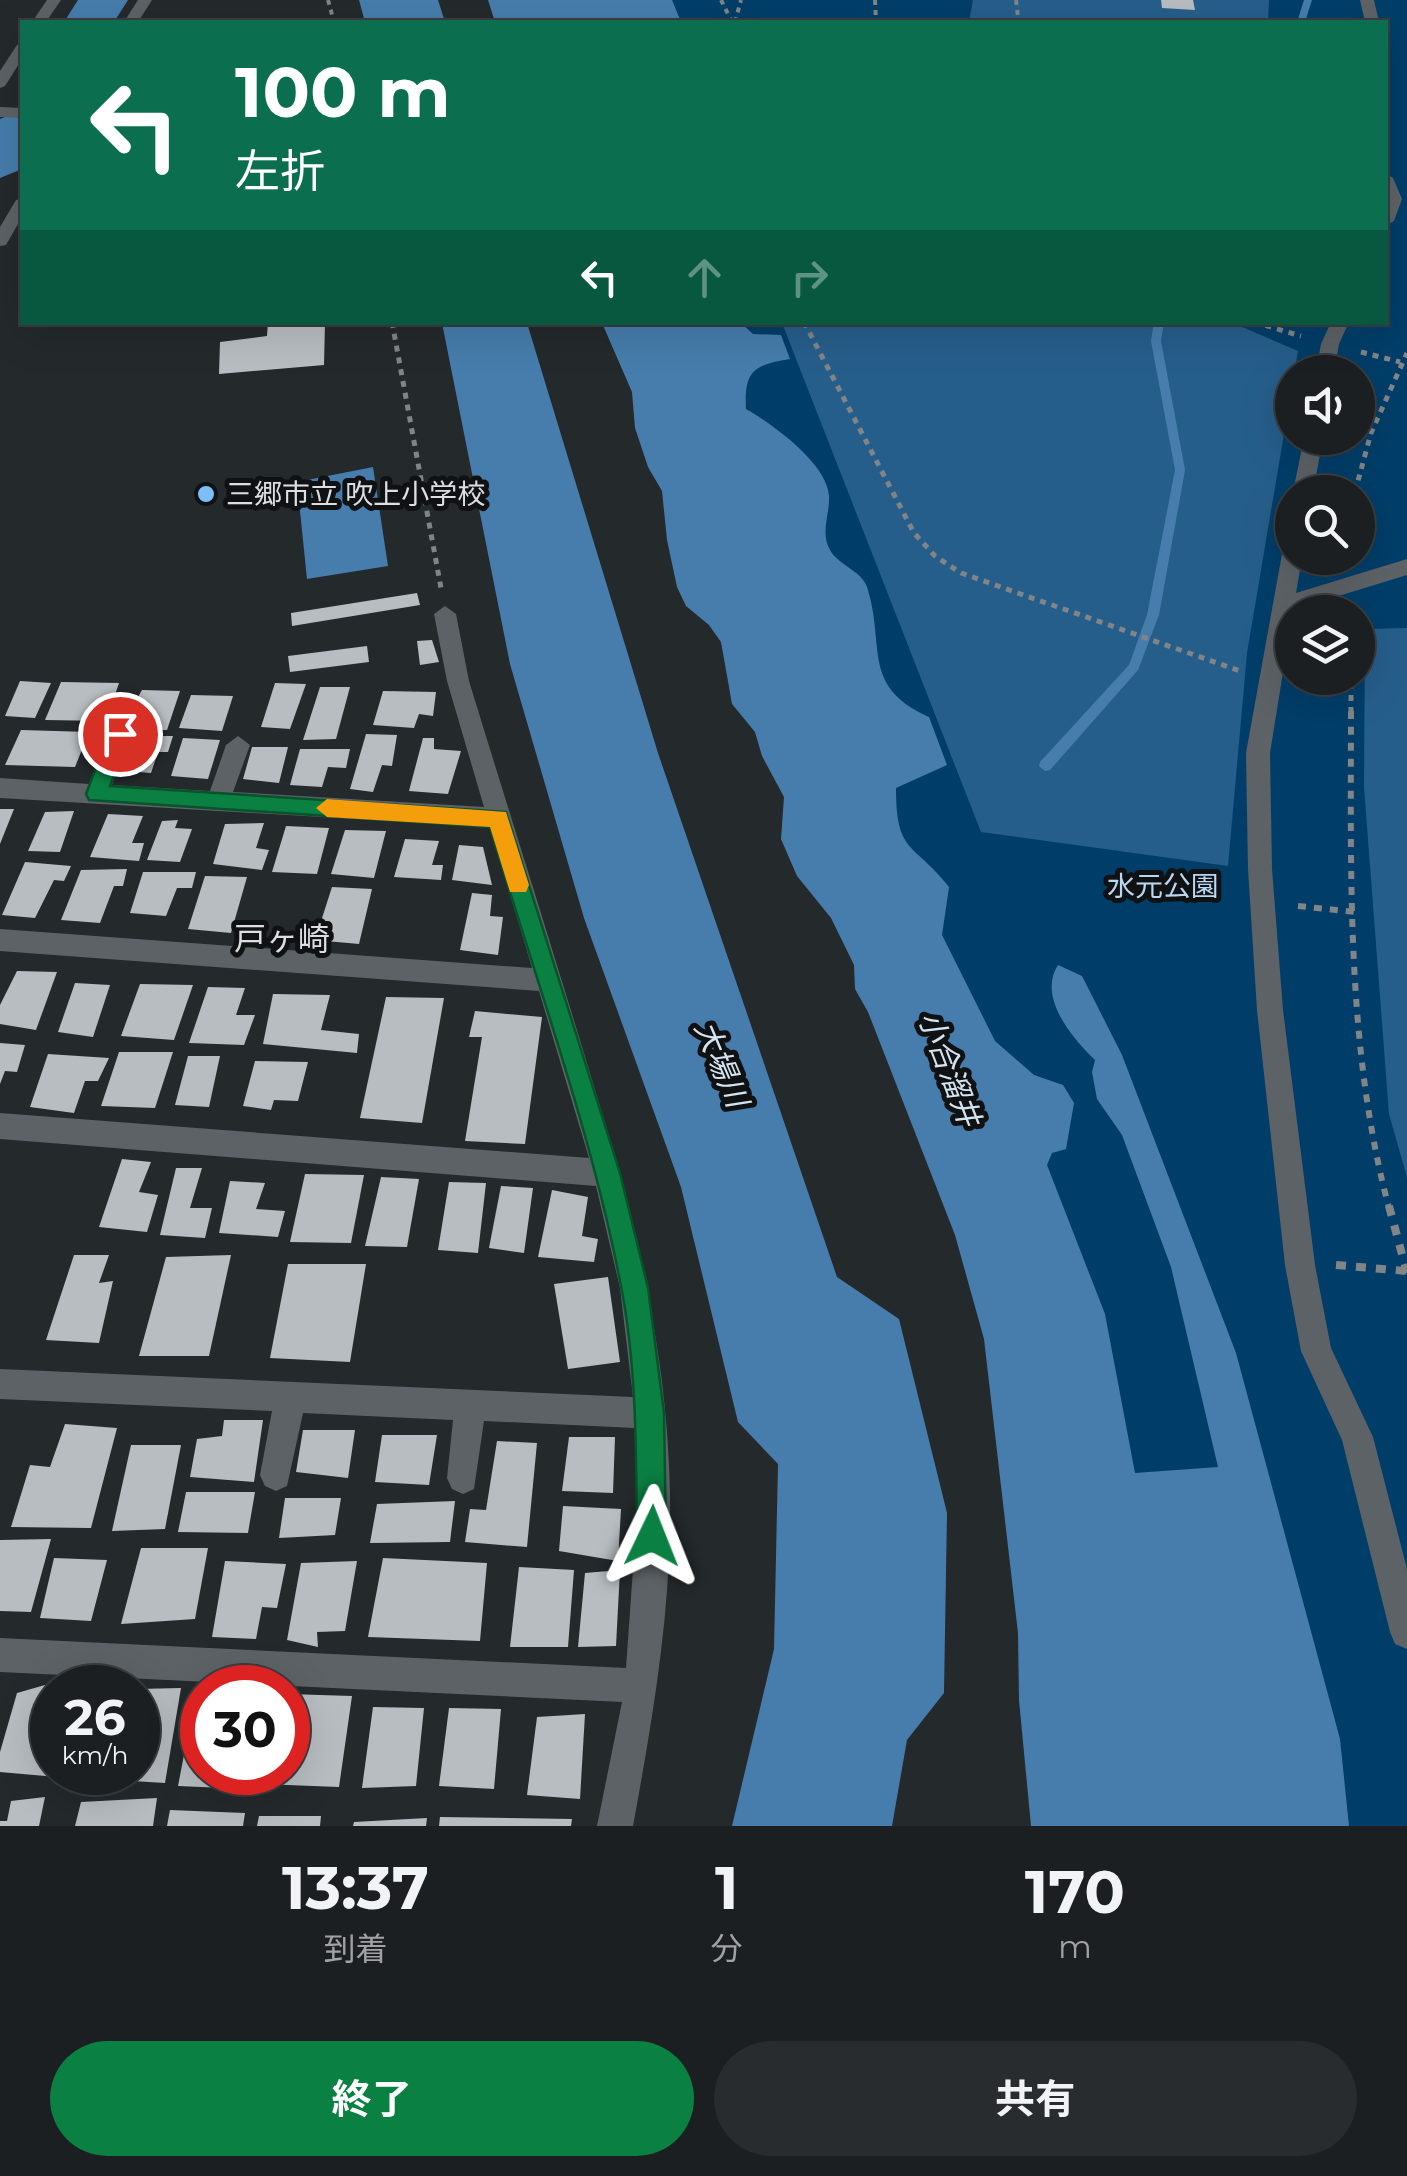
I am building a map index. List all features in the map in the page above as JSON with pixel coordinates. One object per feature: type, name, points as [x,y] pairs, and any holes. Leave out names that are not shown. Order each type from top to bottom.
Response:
[{"type":"street","points":[[0,83],[20,51]]},
{"type":"street","points":[[0,242],[20,207]]},
{"type":"street","points":[[1328,355],[1339,325]]},
{"type":"street","points":[[1314,595],[1407,567]]},
{"type":"street","points":[[445,614],[458,681],[607,1173],[635,1288],[650,1413],[654,1498],[642,1686],[615,1826]]},
{"type":"street","points":[[1275,654],[1258,753],[1262,902],[1300,1265],[1316,1351],[1358,1437],[1407,1632]]},
{"type":"street","points":[[96,794],[120,734]]},
{"type":"street","points":[[218,801],[238,745]]},
{"type":"street","points":[[0,788],[498,818]]},
{"type":"street","points":[[0,940],[546,980]]},
{"type":"street","points":[[0,1126],[607,1173]]},
{"type":"street","points":[[0,1384],[650,1413]]},
{"type":"street","points":[[276,1475],[290,1396]]},
{"type":"street","points":[[462,1478],[470,1405]]},
{"type":"street","points":[[0,1655],[642,1686]]},
{"type":"path","points":[[1016,0],[1018,17]]},
{"type":"path","points":[[393,325],[445,614]]},
{"type":"path","points":[[806,325],[914,533],[935,556],[961,573],[1132,636],[1270,681]]},
{"type":"path","points":[[1359,475],[1371,433],[1407,354]]},
{"type":"path","points":[[1300,1265],[1357,1264],[1407,1272],[1395,1234],[1372,1107],[1354,912],[1351,695]]},
{"type":"path","points":[[1262,902],[1354,912]]},
{"type":"green space","name":"水元公園","points":[[631,0],[1407,0],[1407,1826],[1135,1826],[806,606],[723,325],[1388,325],[1388,20],[634,20]]},
{"type":"shaded area","points":[[973,0],[1269,0],[1268,20],[969,20]]},
{"type":"shaded area","points":[[783,325],[1238,325],[1298,351],[1297,355],[1275,355],[1275,455],[1280,455],[1247,653],[1228,866],[981,832]]},
{"type":"shaded area","points":[[1407,628],[1407,1177],[1389,1114],[1364,787],[1365,695],[1375,695],[1375,629]]},
{"type":"water","points":[[359,0],[438,0],[444,20],[364,20]]},
{"type":"water","points":[[488,0],[672,0],[680,20],[494,20]]},
{"type":"water","name":"大場川","points":[[442,325],[528,325],[658,753],[837,1277],[899,1319],[947,1513],[944,1693],[907,1740],[892,1826],[732,1826],[774,1649],[778,1464],[738,1422],[681,1187],[584,918],[510,664]]},
{"type":"water","name":"小合溜井","points":[[603,325],[743,325],[753,334],[781,335],[790,359],[754,372],[747,386],[746,409],[809,458],[826,483],[827,543],[867,587],[884,678],[907,705],[929,717],[947,765],[896,788],[903,837],[949,887],[942,935],[995,1041],[1034,1075],[1063,1085],[1074,1103],[1066,1149],[1052,1153],[1047,1165],[1105,1314],[1135,1473],[1218,1467],[1171,1267],[1122,1135],[1097,1099],[1092,1072],[1095,1060],[1068,1029],[1055,1004],[1053,977],[1058,965],[1082,976],[1122,1055],[1236,1353],[1340,1739],[1349,1826],[1031,1826],[1019,1700],[1018,1633],[984,1339],[955,1235],[868,1012],[855,989],[854,965],[831,918],[797,876],[781,839],[784,797],[762,756],[755,732],[732,704],[721,642],[709,625],[686,606],[677,587],[662,491],[648,467],[635,428],[632,392]]},
{"type":"water","points":[[373,467],[388,566],[307,579],[297,482]]},
{"type":"building","points":[[1161,0],[1193,0],[1195,10],[1162,8]]},
{"type":"building","points":[[268,325],[325,325],[324,365],[219,374],[220,342],[267,336]]},
{"type":"building","points":[[417,593],[420,605],[292,626],[291,613]]},
{"type":"building","points":[[432,640],[439,662],[420,665],[417,641]]},
{"type":"building","points":[[367,646],[369,662],[290,672],[288,656]]},
{"type":"building","points":[[20,681],[51,683],[35,718],[5,716]]},
{"type":"building","points":[[61,682],[119,683],[106,721],[45,720]]},
{"type":"building","points":[[275,683],[306,684],[290,729],[261,727]]},
{"type":"building","points":[[320,687],[350,687],[336,739],[303,740]]},
{"type":"building","points":[[142,690],[180,691],[167,730],[141,730],[147,713],[130,711]]},
{"type":"building","points":[[383,691],[436,692],[433,716],[419,714],[414,728],[373,725]]},
{"type":"building","points":[[191,695],[233,696],[222,731],[179,728]]},
{"type":"building","points":[[21,730],[89,732],[75,767],[5,765]]},
{"type":"building","points":[[366,734],[397,735],[392,766],[382,765],[373,792],[350,789]]},
{"type":"building","points":[[137,736],[173,736],[168,752],[158,752],[151,773],[125,771]]},
{"type":"building","points":[[183,738],[220,740],[208,779],[171,776]]},
{"type":"building","points":[[423,738],[434,738],[434,749],[461,751],[448,794],[409,791]]},
{"type":"building","points":[[252,747],[288,747],[279,783],[243,779]]},
{"type":"building","points":[[300,749],[350,749],[346,768],[328,767],[322,787],[290,785]]},
{"type":"building","points":[[0,809],[14,809],[0,844]]},
{"type":"building","points":[[74,811],[60,852],[28,851],[45,812]]},
{"type":"building","points":[[108,814],[143,816],[132,843],[144,843],[139,861],[90,857]]},
{"type":"building","points":[[178,820],[175,828],[192,829],[180,862],[147,860],[162,821]]},
{"type":"building","points":[[264,823],[256,848],[269,850],[262,870],[213,864],[225,824]]},
{"type":"building","points":[[286,826],[329,828],[317,874],[272,872]]},
{"type":"building","points":[[345,830],[386,831],[374,878],[331,874]]},
{"type":"building","points":[[405,839],[439,841],[432,865],[443,865],[441,880],[394,877]]},
{"type":"building","points":[[459,845],[483,847],[492,885],[452,880]]},
{"type":"building","points":[[25,862],[71,866],[64,881],[54,880],[35,918],[2,915]]},
{"type":"building","points":[[127,869],[123,886],[114,886],[100,923],[61,920],[81,870]]},
{"type":"building","points":[[143,872],[196,872],[192,888],[177,888],[166,916],[130,913]]},
{"type":"building","points":[[205,876],[247,877],[231,933],[188,929]]},
{"type":"building","points":[[332,887],[372,889],[359,944],[315,940]]},
{"type":"building","points":[[472,893],[492,895],[490,916],[503,917],[498,955],[460,950]]},
{"type":"building","points":[[17,971],[57,972],[36,1030],[0,1024],[0,1005]]},
{"type":"building","points":[[75,983],[110,985],[93,1037],[58,1032]]},
{"type":"building","points":[[140,984],[193,985],[174,1040],[121,1036]]},
{"type":"building","points":[[208,987],[245,988],[236,1015],[255,1015],[244,1045],[189,1043]]},
{"type":"building","points":[[273,994],[330,995],[321,1030],[359,1034],[357,1053],[263,1044]]},
{"type":"building","points":[[386,997],[444,998],[422,1123],[360,1118]]},
{"type":"building","points":[[475,1011],[542,1017],[525,1144],[465,1141],[482,1037],[469,1037]]},
{"type":"building","points":[[0,1043],[25,1045],[17,1072],[5,1071],[0,1084]]},
{"type":"building","points":[[119,1052],[173,1052],[155,1108],[101,1106]]},
{"type":"building","points":[[48,1054],[109,1058],[98,1081],[85,1081],[74,1113],[30,1107]]},
{"type":"building","points":[[188,1056],[220,1056],[209,1107],[175,1105]]},
{"type":"building","points":[[255,1061],[308,1062],[298,1101],[274,1100],[271,1110],[243,1106]]},
{"type":"building","points":[[122,1159],[151,1162],[139,1192],[158,1195],[147,1232],[99,1227]]},
{"type":"building","points":[[176,1168],[202,1168],[190,1208],[212,1208],[205,1238],[160,1235]]},
{"type":"building","points":[[305,1174],[364,1175],[351,1243],[290,1242]]},
{"type":"building","points":[[381,1177],[419,1179],[407,1247],[365,1246]]},
{"type":"building","points":[[230,1181],[265,1183],[256,1209],[285,1211],[278,1237],[219,1233]]},
{"type":"building","points":[[449,1182],[486,1183],[478,1253],[438,1250]]},
{"type":"building","points":[[501,1186],[533,1188],[524,1253],[489,1248]]},
{"type":"building","points":[[552,1190],[588,1197],[582,1236],[598,1239],[594,1262],[538,1257]]},
{"type":"building","points":[[74,1255],[109,1255],[99,1283],[113,1281],[99,1343],[46,1340]]},
{"type":"building","points":[[231,1255],[209,1356],[139,1356],[166,1257]]},
{"type":"building","points":[[288,1264],[366,1264],[350,1362],[270,1358]]},
{"type":"building","points":[[608,1277],[620,1362],[568,1369],[554,1284]]},
{"type":"building","points":[[224,1420],[263,1420],[254,1482],[190,1477],[197,1439],[222,1436]]},
{"type":"building","points":[[65,1424],[117,1428],[91,1528],[11,1527],[30,1465],[50,1467]]},
{"type":"building","points":[[303,1430],[355,1430],[348,1478],[296,1472]]},
{"type":"building","points":[[382,1435],[437,1435],[429,1485],[375,1482]]},
{"type":"building","points":[[569,1437],[615,1437],[613,1493],[562,1491]]},
{"type":"building","points":[[497,1441],[537,1443],[527,1547],[465,1542],[470,1509],[486,1510]]},
{"type":"building","points":[[131,1445],[181,1445],[165,1529],[112,1531]]},
{"type":"building","points":[[186,1492],[255,1492],[248,1533],[178,1532]]},
{"type":"building","points":[[285,1498],[341,1498],[335,1535],[279,1538]]},
{"type":"building","points":[[455,1501],[450,1542],[370,1543],[377,1504]]},
{"type":"building","points":[[563,1506],[621,1509],[618,1561],[559,1551]]},
{"type":"building","points":[[51,1539],[31,1612],[0,1611],[0,1540]]},
{"type":"building","points":[[141,1548],[208,1548],[195,1619],[121,1624]]},
{"type":"building","points":[[54,1558],[107,1560],[91,1621],[40,1618]]},
{"type":"building","points":[[383,1558],[487,1563],[480,1641],[368,1637]]},
{"type":"building","points":[[225,1561],[286,1564],[277,1608],[262,1607],[256,1639],[212,1637]]},
{"type":"building","points":[[357,1561],[345,1631],[317,1632],[318,1647],[287,1640],[301,1563]]},
{"type":"building","points":[[519,1567],[574,1570],[568,1647],[510,1647]]},
{"type":"building","points":[[620,1570],[616,1646],[578,1647],[585,1573]]},
{"type":"building","points":[[160,1688],[180,1688],[165,1783],[160,1783]]},
{"type":"building","points":[[30,1689],[30,1775],[0,1772],[0,1752],[17,1693]]},
{"type":"building","points":[[310,1695],[352,1696],[339,1787],[310,1786]]},
{"type":"building","points":[[373,1707],[424,1708],[416,1786],[362,1788]]},
{"type":"building","points":[[449,1708],[501,1709],[494,1789],[439,1786]]},
{"type":"building","points":[[585,1714],[580,1799],[527,1795],[537,1717]]},
{"type":"building","points":[[45,1797],[39,1826],[0,1826],[0,1821],[7,1821],[11,1801]]},
{"type":"building","points":[[157,1798],[153,1826],[75,1826],[81,1802]]},
{"type":"building","points":[[170,1810],[245,1813],[243,1826],[167,1826]]},
{"type":"building","points":[[259,1816],[321,1816],[320,1826],[257,1826]]},
{"type":"building","points":[[440,1817],[572,1819],[571,1826],[439,1826]]},
{"type":"building","points":[[427,1818],[426,1826],[353,1826],[354,1822]]},
{"type":"waterway","points":[[90,20],[103,0]]},
{"type":"waterway","points":[[1302,20],[1308,0]]},
{"type":"waterway","points":[[0,161],[20,129]]},
{"type":"waterway","points":[[1045,766],[1134,667],[1153,615],[1180,470],[1156,341],[1159,325]]},
{"type":"slow traffic","points":[[327,808],[498,818],[518,885]]},
{"type":"place","name":"三郷市立 吹上小学校","points":[[206,494]]},
{"type":"district","name":"戸ヶ崎","points":[[282,939]]},
{"type":"route","points":[[120,734],[96,794],[498,818],[607,1173],[635,1288],[650,1413],[652,1536]]}]
